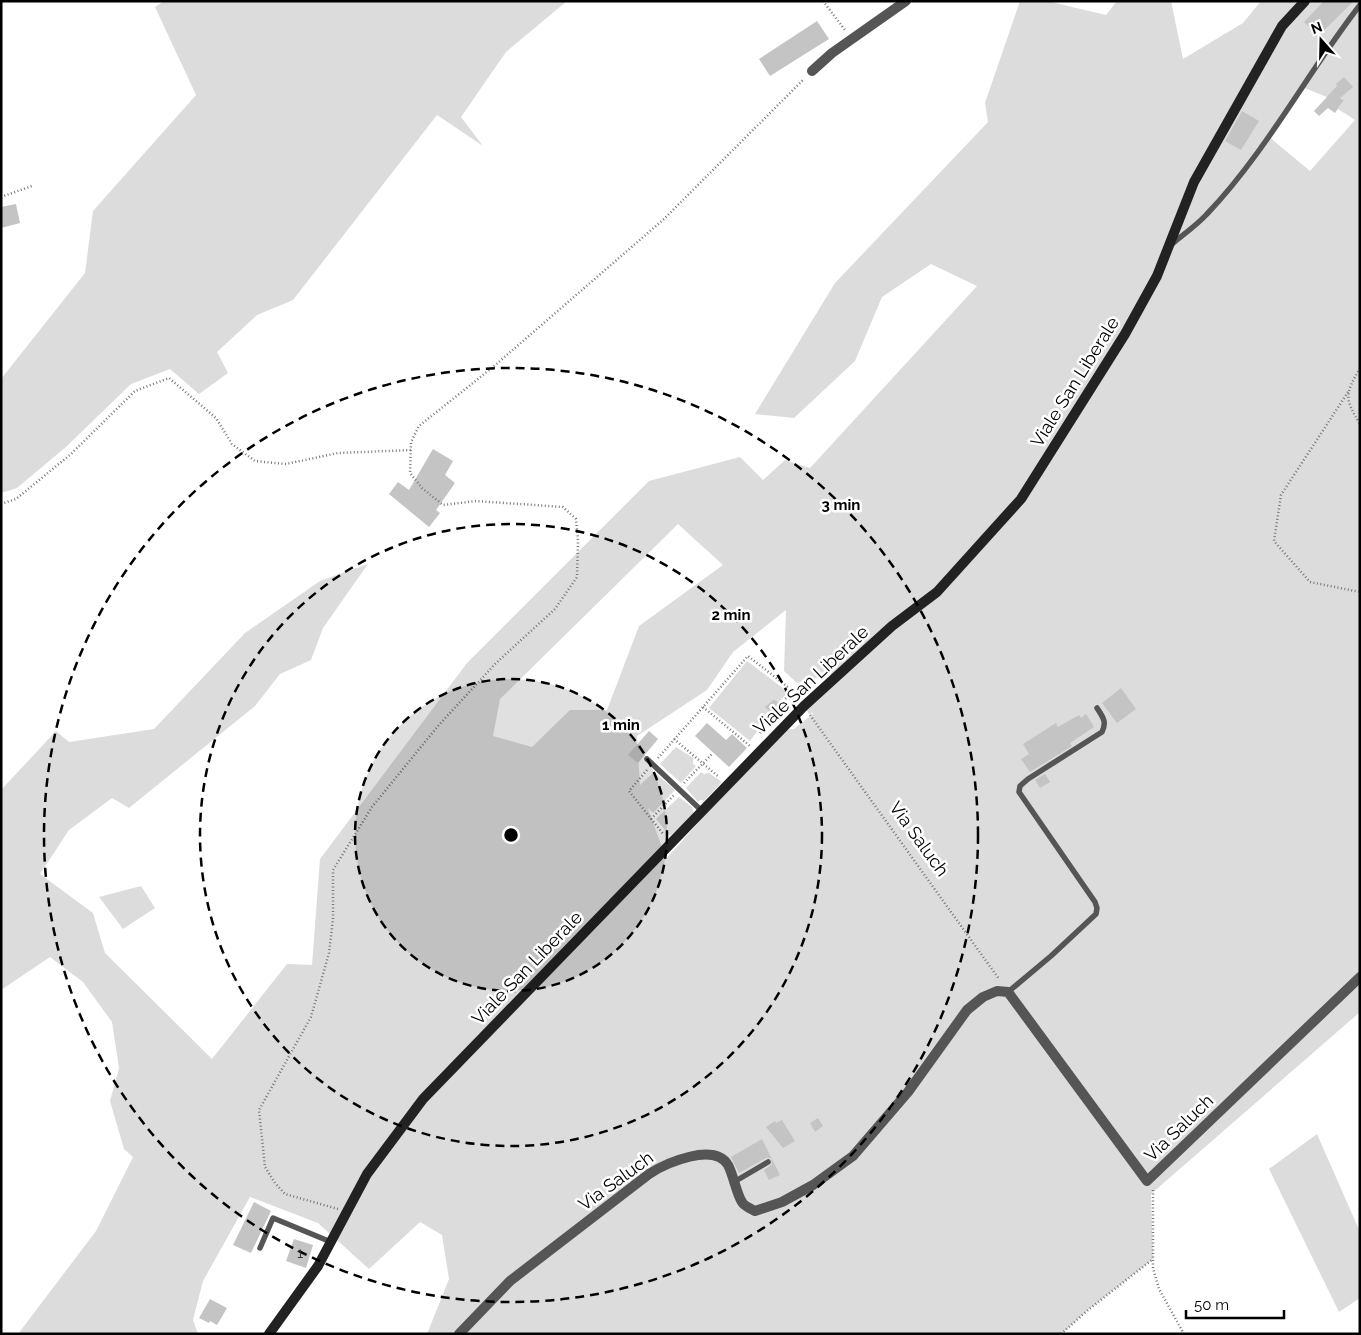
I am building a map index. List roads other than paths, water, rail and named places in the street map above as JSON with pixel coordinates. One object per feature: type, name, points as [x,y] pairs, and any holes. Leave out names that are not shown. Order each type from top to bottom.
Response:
[{"type":"street","points":[[812,71],[832,52],[906,1]]},
{"type":"street","name":"Viale San Liberale","points":[[269,1334],[318,1266],[367,1174],[423,1099],[804,706],[892,626],[937,592],[1021,499],[1125,334],[1157,276],[1194,182],[1282,26],[1305,1]]},
{"type":"street","name":"Via Saluch","points":[[459,1334],[510,1281],[664,1164],[702,1154],[717,1156],[728,1164],[742,1202],[755,1211],[782,1202],[814,1185],[853,1156],[908,1092],[968,1010],[983,997],[998,991],[1008,992],[1148,1181],[1360,976]]},
{"type":"lane","points":[[1169,247],[1206,216],[1232,186],[1360,5]]},
{"type":"lane","name":"Via Saluch","points":[[1008,992],[1051,956],[1096,914],[1095,902],[1019,792],[1020,786],[1028,779],[1102,732],[1105,726],[1105,719],[1097,708]]},
{"type":"lane","points":[[647,759],[702,811]]},
{"type":"lane","points":[[734,1182],[768,1162]]},
{"type":"lane","points":[[260,1248],[273,1218],[331,1242]]}]
